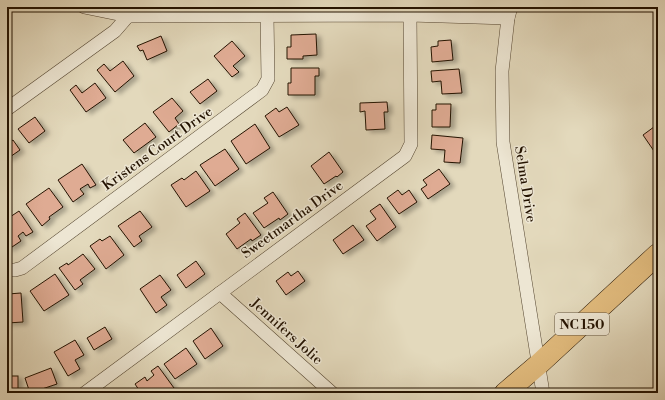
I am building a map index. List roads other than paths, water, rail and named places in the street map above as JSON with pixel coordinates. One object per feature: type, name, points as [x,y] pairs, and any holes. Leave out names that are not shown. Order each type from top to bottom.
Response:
[{"type":"main road","name":"NC 150","points":[[505,393],[539,364],[658,254]]},
{"type":"street","points":[[84,7],[128,16],[410,16],[510,12]]},
{"type":"street","name":"Selma Drive","points":[[510,12],[502,70],[504,142],[543,393]]},
{"type":"street","points":[[7,109],[115,31],[128,16]]},
{"type":"street","name":"Kristens Court Drive","points":[[7,270],[22,268],[262,90],[268,79],[267,16]]},
{"type":"street","name":"Sweetmartha Drive","points":[[85,393],[405,156],[411,144],[410,16]]},
{"type":"street","name":"Jennifers Jolie","points":[[220,293],[332,393]]}]
